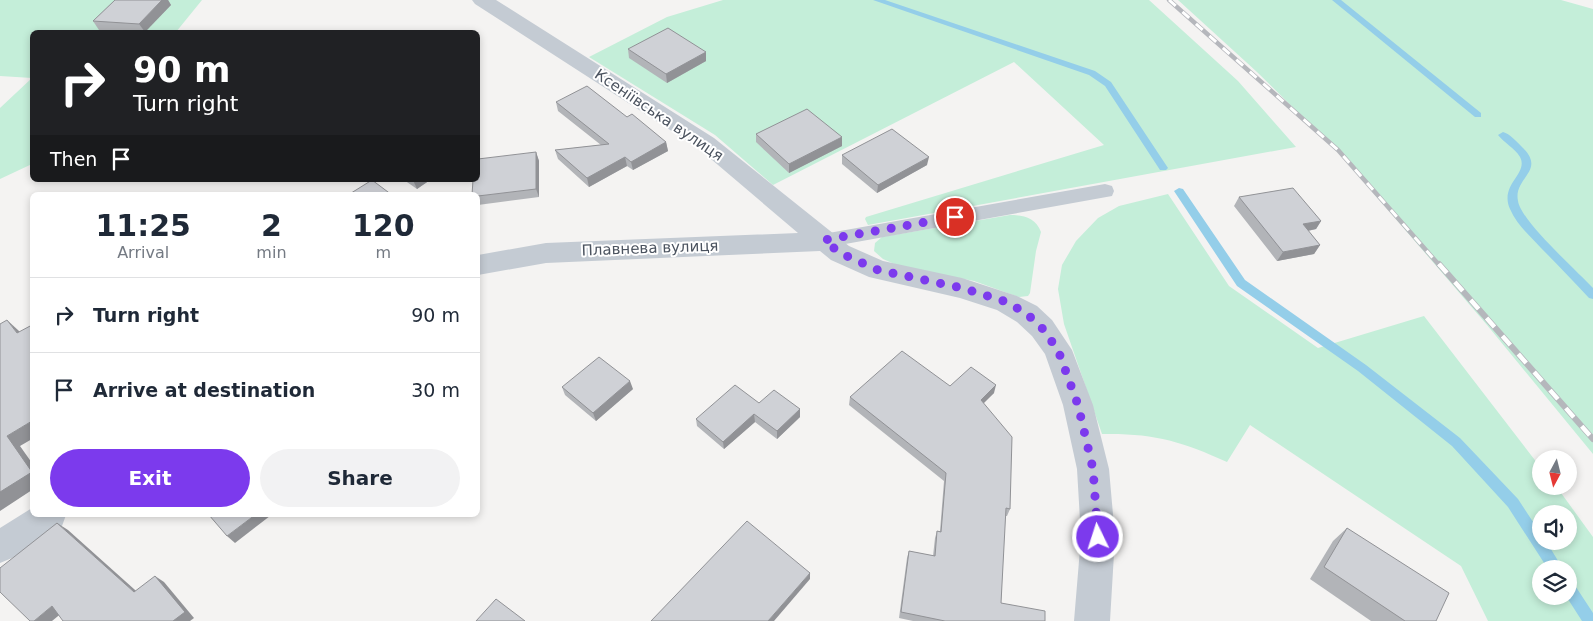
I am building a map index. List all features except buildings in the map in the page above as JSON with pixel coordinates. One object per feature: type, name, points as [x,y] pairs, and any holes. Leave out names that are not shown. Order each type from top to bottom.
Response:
[{"type":"street","name":"Ксеніївська вулиця","points":[[482,0],[706,143],[840,253],[878,270],[954,286],[1007,302],[1027,314],[1042,328],[1058,350],[1078,405],[1093,469],[1098,537],[1092,621]]},
{"type":"street","name":"Плавнева вулиця","points":[[480,265],[546,253],[824,240]]},
{"type":"street","points":[[0,546],[47,517]]},
{"type":"lane","points":[[824,240],[1105,191]]},
{"type":"green space","points":[[0,0],[202,0],[178,30],[30,30],[30,78],[0,76]]},
{"type":"green space","points":[[723,0],[1149,0],[1238,81],[1296,147],[868,225],[866,217],[1104,145],[1014,62],[773,185],[715,135],[589,57],[667,17]]},
{"type":"green space","points":[[1178,0],[1561,0],[1593,9],[1593,454],[1487,325],[1340,154],[1257,72]]},
{"type":"green space","points":[[30,80],[30,165],[0,179],[0,108]]},
{"type":"green space","points":[[1168,194],[1229,286],[1318,348],[1424,316],[1532,456],[1532,495],[1563,495],[1570,505],[1532,505],[1532,550],[1577,550],[1577,515],[1593,537],[1593,621],[1488,621],[1461,566],[1250,425],[1227,462],[1166,440],[1137,435],[1102,434],[1064,324],[1058,289],[1062,265],[1076,241],[1098,218],[1119,206]]},
{"type":"green space","points":[[1010,215],[1033,220],[1041,232],[1028,296],[1019,297],[974,281],[899,266],[883,259],[874,251],[875,243],[882,237]]},
{"type":"waterway","points":[[877,0],[1092,73],[1108,84],[1163,168]]},
{"type":"waterway","points":[[1336,0],[1478,115]]},
{"type":"waterway","points":[[1503,135],[1525,157],[1527,164],[1513,192],[1512,200],[1515,209],[1525,224],[1593,295]]},
{"type":"waterway","points":[[1179,191],[1241,283],[1362,368],[1456,442],[1513,503],[1550,560]]},
{"type":"waterway","points":[[1577,601],[1590,621]]},
{"type":"railway","points":[[1169,0],[1338,150],[1440,266]]},
{"type":"railway","points":[[1439,264],[1593,439]]},
{"type":"route","points":[[955,217],[824,240],[840,253],[878,270],[939,282],[1007,302],[1027,314],[1042,328],[1058,350],[1078,405],[1093,469],[1098,537]]}]
